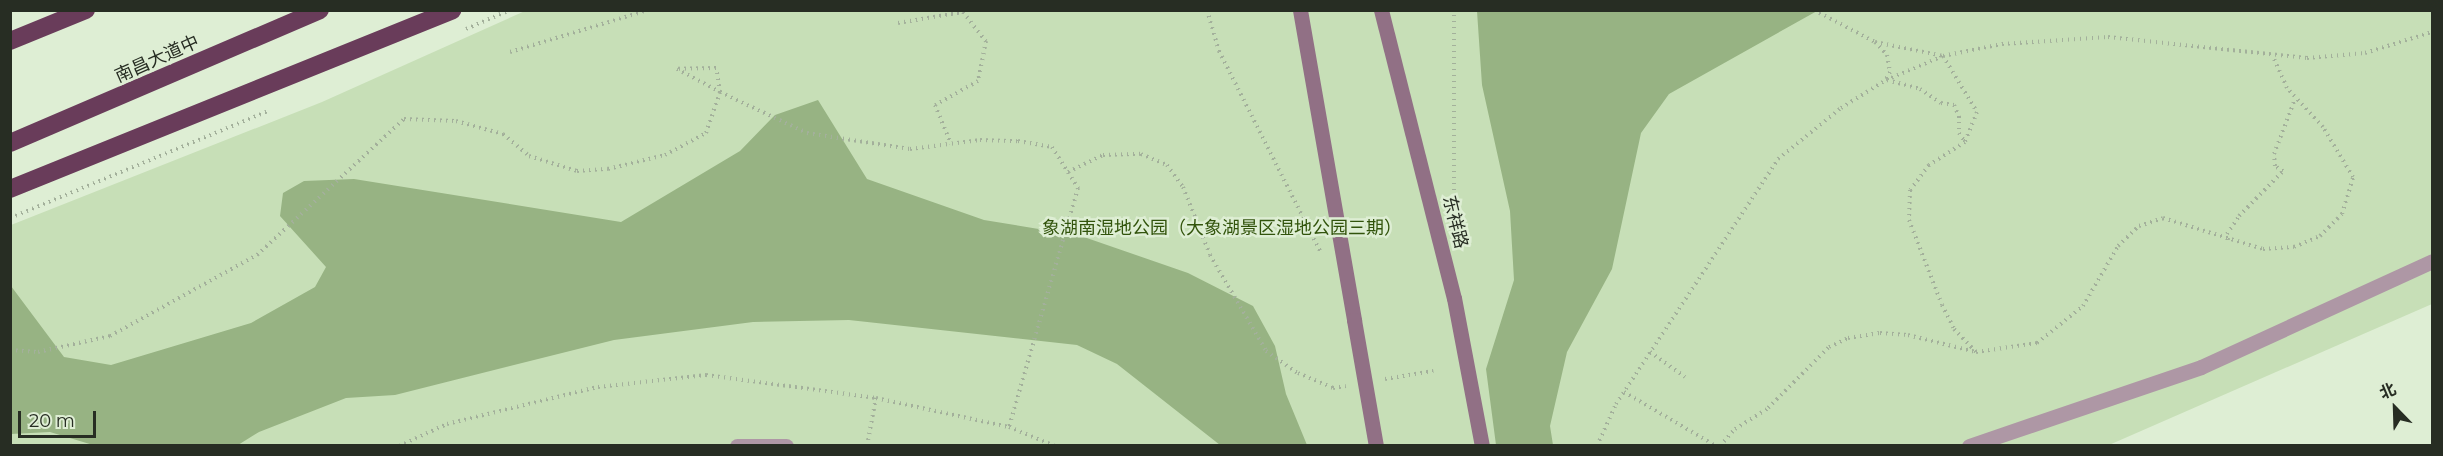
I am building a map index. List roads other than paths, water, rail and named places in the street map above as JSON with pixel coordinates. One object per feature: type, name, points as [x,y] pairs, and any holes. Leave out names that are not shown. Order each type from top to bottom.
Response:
[{"type":"highway","points":[[10,41],[86,10]]},
{"type":"highway","name":"南昌大道中","points":[[10,143],[321,10]]},
{"type":"highway","points":[[10,189],[452,10]]},
{"type":"main road","points":[[1300,10],[1376,446]]},
{"type":"main road","name":"东祥路","points":[[1381,10],[1454,298],[1482,446]]},
{"type":"lane","points":[[1969,446],[2201,367],[2433,261]]},
{"type":"lane","points":[[737,446],[786,446]]},
{"type":"park label","name":"象湖南湿地公园（大象湖景区湿地公园三期）","points":[[1222,228]]}]
